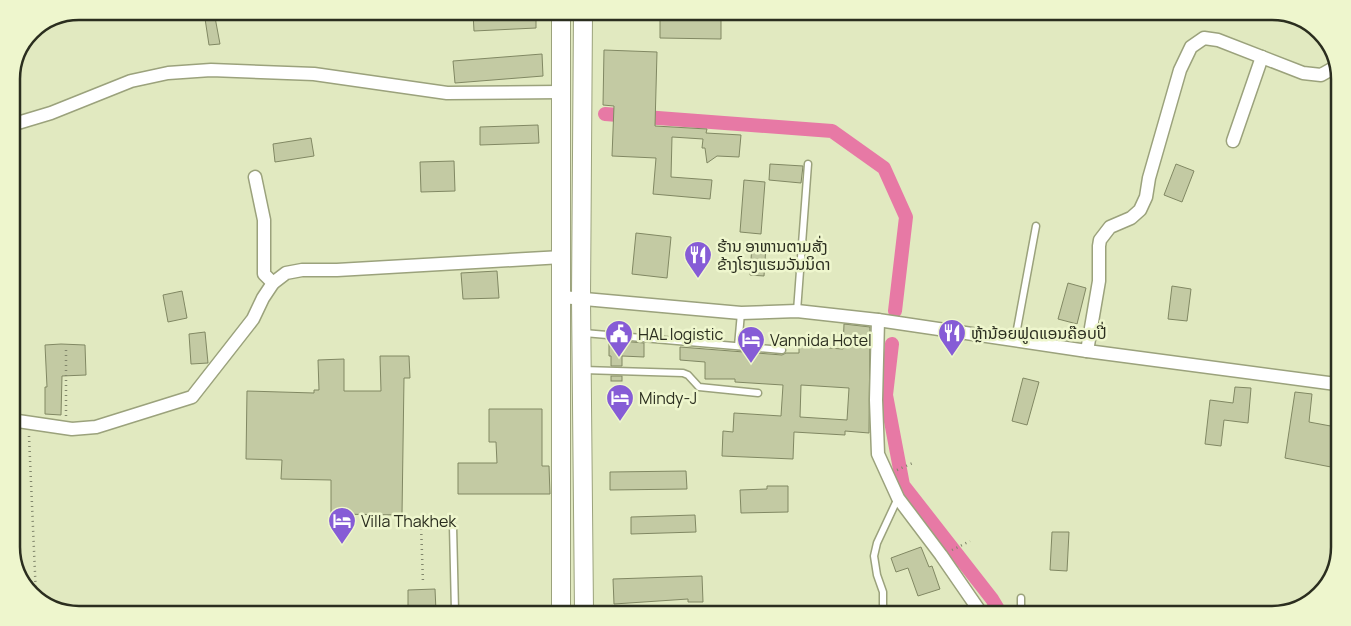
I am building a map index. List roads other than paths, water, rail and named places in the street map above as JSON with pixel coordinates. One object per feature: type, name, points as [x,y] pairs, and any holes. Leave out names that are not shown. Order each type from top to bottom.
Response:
[{"type":"main road","points":[[561,20],[561,606]]},
{"type":"main road","points":[[583,20],[581,298],[584,606]]},
{"type":"street","points":[[1087,351],[1099,281],[1100,240],[1110,227],[1131,218],[1140,210],[1146,197],[1149,178],[1180,70],[1191,47],[1204,38],[1218,40],[1303,73],[1322,75],[1330,70]]},
{"type":"street","points":[[1233,141],[1262,57]]},
{"type":"street","points":[[20,122],[51,113],[131,81],[168,73],[211,70],[314,74],[447,93],[561,92]]},
{"type":"street","points":[[255,178],[264,220],[264,274],[273,283]]},
{"type":"street","points":[[20,422],[66,428],[96,427],[192,397],[253,319],[273,283],[286,273],[302,270],[337,270],[562,256]]},
{"type":"street","points":[[562,297],[741,313],[797,311],[878,320],[1087,351],[1331,383]]},
{"type":"street","points":[[878,320],[876,400],[878,454],[898,498],[942,555],[976,606]]},
{"type":"lane","points":[[797,311],[808,164]]},
{"type":"lane","points":[[1015,340],[1036,226]]},
{"type":"lane","points":[[738,346],[741,313]]},
{"type":"lane","points":[[582,333],[782,350]]},
{"type":"lane","points":[[582,370],[683,373],[688,375],[699,387],[758,393]]},
{"type":"lane","points":[[883,606],[883,592],[877,575],[874,556],[877,543],[898,498]]},
{"type":"lane","points":[[453,526],[455,606]]},
{"type":"lane","points":[[1021,598],[1021,606]]},
{"type":"waterway","points":[[605,114],[832,131],[884,168],[906,217],[895,311]]},
{"type":"waterway","points":[[892,344],[886,395],[903,485],[996,606]]},
{"type":"place","name":"ຮ້ານ ອາຫານຕາມສັ່ງ ຂ້າງໂຮງແຮມວັນນິດາ","points":[[698,279]]},
{"type":"place","name":"ຫຼ້ານ້ອຍຟູດແອນຄ໊ອບປີ່","points":[[952,357]]},
{"type":"place","name":"HAL logistic","points":[[619,358]]},
{"type":"place","name":"Vannida Hotel","points":[[751,364]]},
{"type":"place","name":"Mindy-J","points":[[620,422]]},
{"type":"place","name":"Villa Thakhek","points":[[342,545]]}]
